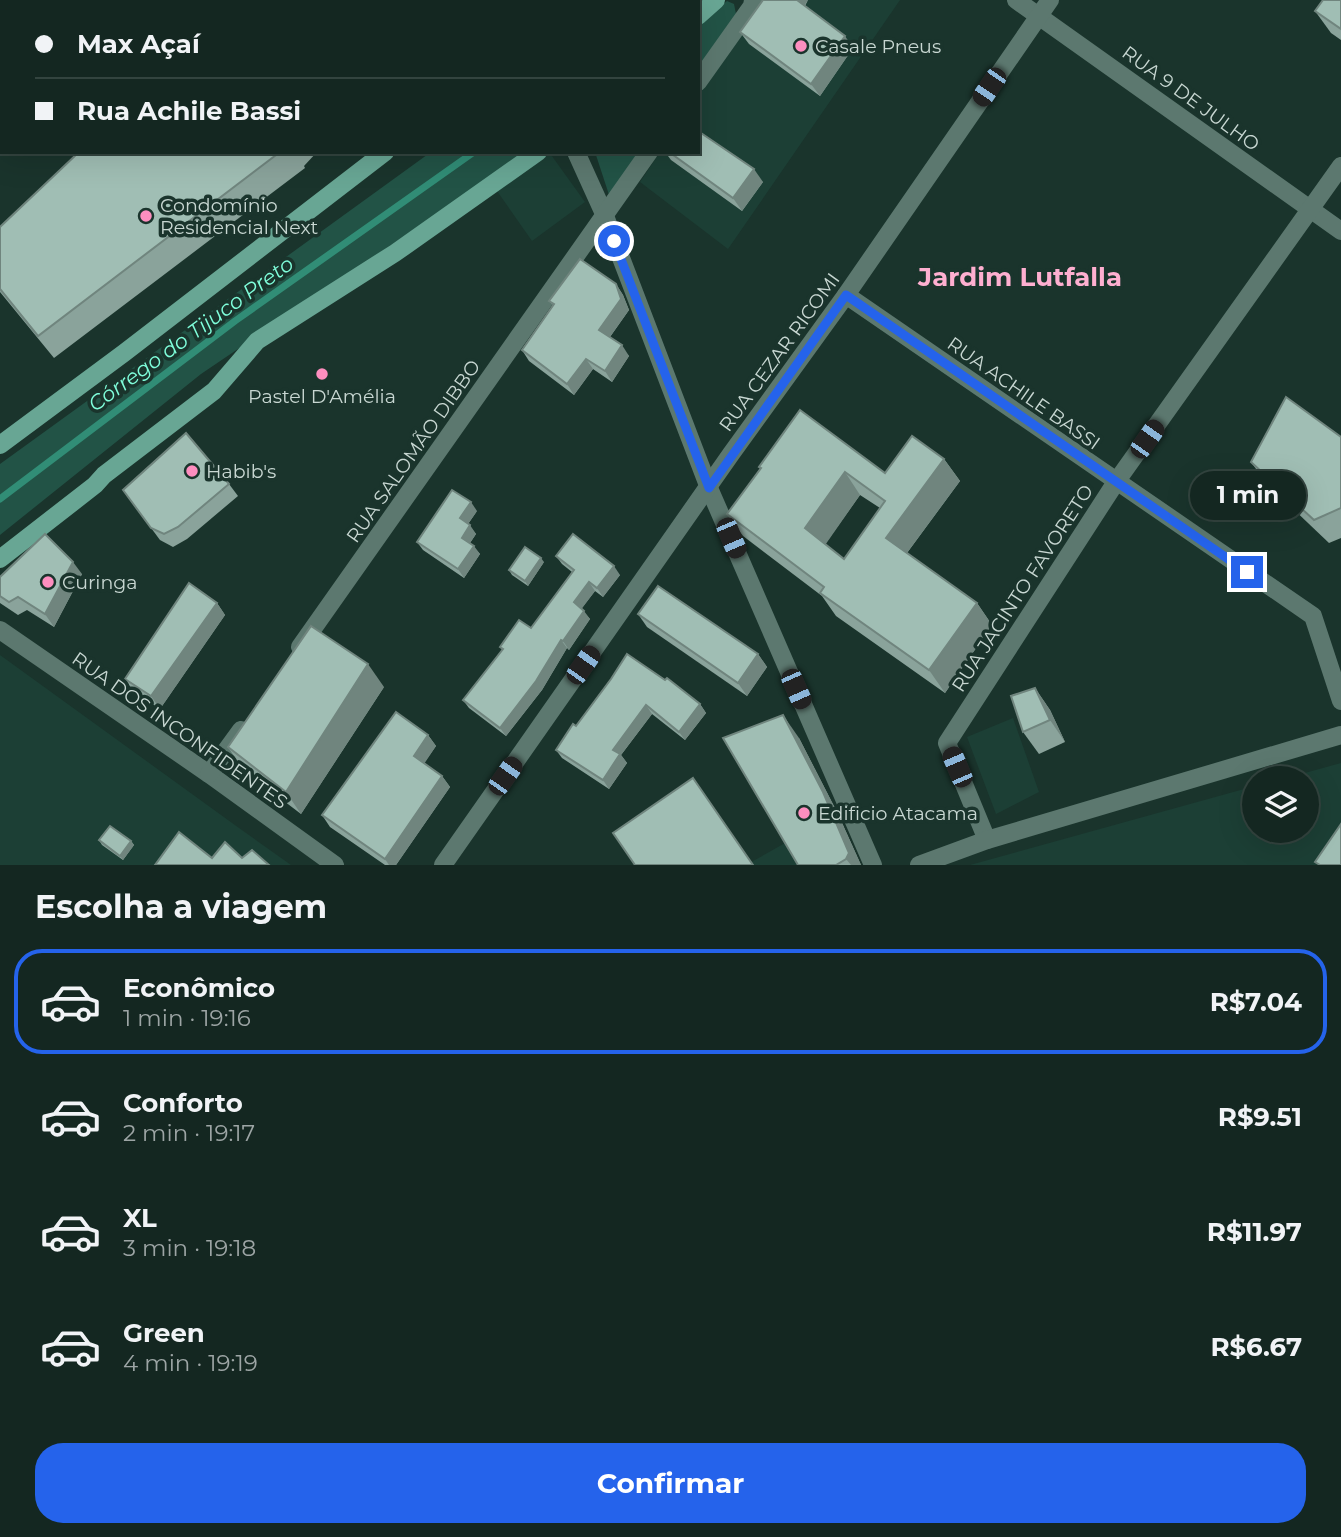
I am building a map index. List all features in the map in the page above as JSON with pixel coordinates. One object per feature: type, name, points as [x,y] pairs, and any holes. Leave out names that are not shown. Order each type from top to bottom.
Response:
[{"type":"main road","points":[[700,14],[716,0]]},
{"type":"main road","points":[[0,445],[382,154]]},
{"type":"main road","points":[[0,559],[214,391],[257,341],[395,253],[535,154]]},
{"type":"street","points":[[700,79],[753,0]]},
{"type":"street","name":"RUA 9 DE JULHO","points":[[1016,0],[1341,231]]},
{"type":"street","name":"RUA CEZAR RICOMI","points":[[443,865],[846,295],[1050,0]]},
{"type":"street","points":[[577,154],[605,216],[709,488],[873,865]]},
{"type":"street","name":"RUA SALOMÃO DIBBO","points":[[290,660],[648,154]]},
{"type":"street","name":"RUA JACINTO FAVORETO","points":[[987,841],[947,743],[1116,482],[1341,166]]},
{"type":"street","name":"RUA ACHILE BASSI","points":[[846,295],[1313,616],[1341,701]]},
{"type":"street","name":"RUA DOS INCONFIDENTES","points":[[0,630],[209,774],[335,865]]},
{"type":"street","points":[[209,774],[250,717]]},
{"type":"street","points":[[919,865],[987,841],[1341,735]]},
{"type":"shaded area","points":[[763,0],[900,0],[728,249],[640,182],[659,154],[700,154],[700,93]]},
{"type":"shaded area","points":[[727,1],[734,4],[737,19],[700,73],[700,22]]},
{"type":"shaded area","points":[[428,154],[525,154],[201,374],[0,535],[0,464]]},
{"type":"shaded area","points":[[543,154],[550,154],[585,202],[532,241],[497,191]]},
{"type":"shaded area","points":[[596,154],[646,154],[612,204]]},
{"type":"shaded area","points":[[0,655],[239,828],[291,865],[0,865]]},
{"type":"shaded area","points":[[1013,718],[1039,792],[996,814],[967,737]]},
{"type":"shaded area","points":[[1341,763],[1341,865],[970,865],[1242,790],[1242,843],[1319,843],[1319,769]]},
{"type":"shaded area","points":[[826,820],[847,865],[746,865]]},
{"type":"building","name":"Casale Pneus","points":[[763,0],[797,0],[845,36],[811,84],[740,32]]},
{"type":"building","points":[[1323,0],[1341,0],[1341,29],[1315,11]]},
{"type":"building","points":[[700,132],[754,169],[733,198],[672,154],[700,154]]},
{"type":"building","name":"Condomínio Residencial Next","points":[[77,154],[277,154],[38,336],[0,289],[0,227]]},
{"type":"building","points":[[580,259],[616,284],[621,299],[599,330],[622,345],[605,371],[586,359],[567,384],[522,350],[554,304],[549,301]]},
{"type":"building","points":[[1286,397],[1341,437],[1341,508],[1314,520],[1251,462]]},
{"type":"building","points":[[800,410],[885,473],[912,436],[944,459],[886,538],[977,603],[929,670],[820,593],[824,587],[727,514],[761,468],[759,467]],"holes":[[[845,472],[885,501],[844,559],[805,528]]]},
{"type":"building","name":"Habib's","points":[[186,433],[229,484],[178,527],[164,534],[151,528],[123,490]]},
{"type":"building","points":[[452,490],[471,502],[460,518],[470,525],[462,538],[474,546],[458,569],[417,542]]},
{"type":"building","name":"Curinga","points":[[45,534],[73,562],[45,614],[18,597],[9,602],[0,596],[0,577]]},
{"type":"building","points":[[573,534],[614,566],[597,588],[589,582],[574,602],[584,611],[500,728],[463,700],[503,649],[500,647],[519,620],[531,628],[574,570],[556,556]]},
{"type":"building","points":[[525,547],[541,558],[525,581],[509,570]]},
{"type":"building","points":[[189,583],[217,603],[151,696],[125,679]]},
{"type":"building","points":[[658,586],[758,654],[738,683],[638,614]]},
{"type":"building","points":[[311,626],[368,664],[286,792],[228,747]]},
{"type":"building","points":[[627,654],[665,680],[667,678],[700,704],[679,732],[646,705],[613,750],[620,754],[603,780],[556,750]]},
{"type":"building","points":[[1035,688],[1050,720],[1023,732],[1011,696]]},
{"type":"building","points":[[396,712],[428,735],[414,756],[442,776],[385,859],[322,815]]},
{"type":"building","name":"Edificio Atacama","points":[[783,715],[823,792],[849,853],[846,859],[836,865],[798,865],[723,738]]},
{"type":"building","points":[[693,778],[753,865],[635,865],[613,833]]},
{"type":"building","points":[[1341,824],[1341,865],[1320,865],[1315,862]]},
{"type":"building","points":[[110,826],[131,841],[120,856],[99,840]]},
{"type":"building","points":[[179,832],[212,858],[225,842],[242,858],[252,850],[269,865],[155,865]]},
{"type":"waterway","name":"Córrego do Tijuco Preto","points":[[0,499],[235,321],[471,154]]},
{"type":"place","name":"Casale Pneus","points":[[801,46]]},
{"type":"place","name":"Condomínio Residencial Next","points":[[146,216]]},
{"type":"place","name":"Pastel D'Amélia","points":[[322,374]]},
{"type":"place","name":"Habib's","points":[[192,471]]},
{"type":"place","name":"Curinga","points":[[48,582]]},
{"type":"place","name":"Edificio Atacama","points":[[804,813]]},
{"type":"district","name":"Jardim Lutfalla","points":[[1020,277]]},
{"type":"route","points":[[614,241],[709,488],[846,295],[1247,572]]}]
